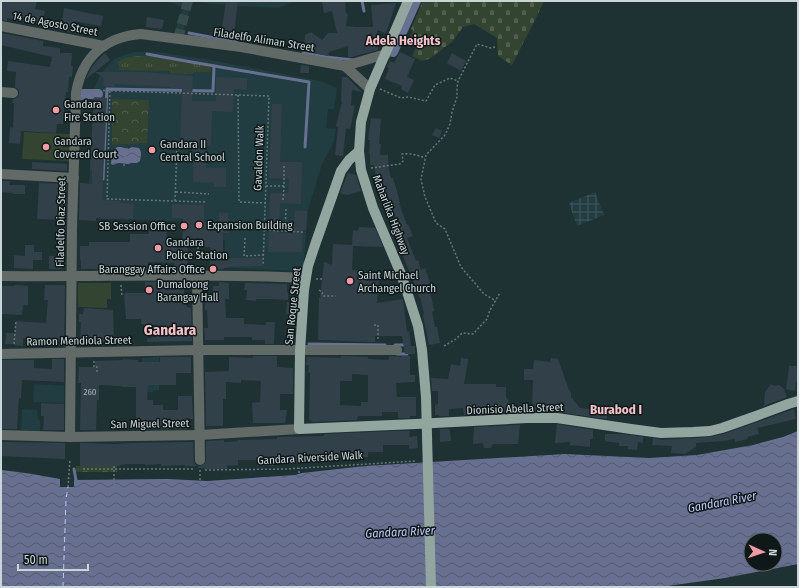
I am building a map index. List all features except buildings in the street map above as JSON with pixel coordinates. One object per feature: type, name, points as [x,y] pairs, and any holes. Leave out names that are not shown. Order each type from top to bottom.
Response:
[{"type":"main road","name":"Maharlika Highway","points":[[408,1],[371,87],[361,122],[359,151],[361,170],[373,208],[403,280],[418,326],[422,350],[426,397],[431,587]]},
{"type":"main road","name":"San Roque Street","points":[[299,429],[300,351],[304,290],[308,266],[341,171],[349,160],[359,151]]},
{"type":"main road","name":"Dionisio Abella Street","points":[[299,429],[527,418],[557,418],[661,433],[693,432],[710,431],[722,428],[788,404],[798,402]]},
{"type":"street","name":"14 de Agosto Street","points":[[1,26],[104,46]]},
{"type":"street","name":"Filadelfo Diaz Street","points":[[70,437],[72,228],[77,90],[86,66],[92,57],[104,46],[125,37],[141,34],[178,39]]},
{"type":"street","name":"Filadelfo Aliman Street","points":[[178,39],[241,47],[345,66],[386,54]]},
{"type":"street","points":[[345,66],[371,87]]},
{"type":"street","points":[[1,92],[13,93]]},
{"type":"street","points":[[1,174],[74,178]]},
{"type":"street","points":[[1,276],[72,277],[197,275],[306,278]]},
{"type":"street","points":[[197,275],[200,435],[199,464]]},
{"type":"street","name":"Ramon Mendiola Street","points":[[1,354],[198,350],[397,350]]},
{"type":"street","name":"San Miguel Street","points":[[1,436],[70,437],[200,435],[299,429]]},
{"type":"path","points":[[495,47],[491,48],[477,44],[458,81],[457,97],[450,124],[445,135],[426,155],[421,179],[425,197],[436,223],[445,229],[461,267],[484,294],[496,301]]},
{"type":"path","points":[[371,87],[401,98],[408,97],[426,101],[435,85],[450,78],[458,81]]},
{"type":"path","name":"Gavaldon Walk","points":[[77,90],[269,96],[263,276]]},
{"type":"path","points":[[110,91],[107,199],[205,202]]},
{"type":"path","points":[[238,95],[239,202],[266,203]]},
{"type":"path","points":[[175,201],[177,144]]},
{"type":"path","points":[[124,166],[127,147]]},
{"type":"path","points":[[361,170],[400,164],[403,161],[402,154],[417,155],[426,158]]},
{"type":"path","points":[[283,200],[284,166]]},
{"type":"path","points":[[266,186],[284,186]]},
{"type":"path","points":[[176,192],[209,194]]},
{"type":"path","points":[[285,231],[286,209]]},
{"type":"path","points":[[265,230],[303,232]]},
{"type":"path","points":[[245,238],[244,256],[264,255]]},
{"type":"path","points":[[198,247],[198,256]]},
{"type":"path","points":[[121,284],[122,297]]},
{"type":"path","points":[[320,290],[323,296],[336,296]]},
{"type":"path","points":[[444,346],[456,339],[462,332],[473,334],[488,319],[490,310],[500,293]]},
{"type":"path","points":[[13,354],[16,321]]},
{"type":"path","points":[[374,325],[378,325],[378,351]]},
{"type":"path","points":[[94,359],[94,367],[97,367],[97,374]]},
{"type":"path","points":[[68,487],[70,459]]},
{"type":"path","name":"Gandara Riverside Walk","points":[[206,470],[286,469],[416,461]]},
{"type":"path","points":[[83,469],[199,464]]},
{"type":"path","points":[[114,468],[114,489]]},
{"type":"path","points":[[299,468],[299,473]]},
{"type":"shaded area","points":[[193,1],[183,32],[175,31],[183,7],[170,2]]},
{"type":"shaded area","points":[[200,1],[296,1],[278,8],[210,4]]},
{"type":"shaded area","points":[[134,52],[158,52],[216,61],[320,81],[337,88],[334,109],[328,109],[326,128],[336,129],[334,141],[322,164],[308,210],[303,271],[230,268],[230,256],[224,257],[225,240],[216,240],[215,222],[98,219],[99,206],[88,205],[94,89],[100,75],[108,65],[116,58]]},
{"type":"shaded area","points":[[595,192],[604,215],[577,226],[569,203]]},
{"type":"shaded area","points":[[159,357],[159,390],[153,392],[141,392],[142,358]]},
{"type":"shaded area","points":[[34,384],[64,386],[64,403],[33,402]]},
{"type":"shaded area","points":[[22,409],[37,410],[38,419],[40,421],[40,431],[21,430]]},
{"type":"green space","points":[[423,1],[544,1],[512,65],[498,56],[497,38],[474,24],[463,27],[452,42],[429,59],[422,61],[412,56],[419,42],[410,37],[413,30],[411,29]]},
{"type":"green space","points":[[135,56],[152,56],[211,67],[211,72],[193,72],[193,74],[170,73],[170,71],[119,70],[117,62],[125,58]]},
{"type":"green space","points":[[112,99],[149,100],[147,143],[112,145]]},
{"type":"green space","name":"Gandara Covered Court","points":[[24,132],[70,134],[69,161],[22,159]]},
{"type":"green space","points":[[78,283],[111,283],[111,299],[107,299],[107,308],[78,307]]},
{"type":"green space","points":[[76,466],[117,466],[118,472],[76,472]]},
{"type":"water","points":[[117,147],[128,149],[132,147],[139,148],[141,153],[140,161],[137,163],[128,164],[111,164],[112,152]]},
{"type":"water","name":"Gandara River","points":[[798,431],[798,564],[783,567],[783,532],[743,532],[743,572],[756,572],[660,587],[1,587],[1,470],[76,480],[168,479],[207,481],[295,475],[365,466],[565,454],[649,458],[697,455],[753,445],[783,437]]},
{"type":"pier","points":[[60,479],[74,479],[74,487],[60,487]]},
{"type":"waterway","points":[[362,1],[364,11]]},
{"type":"waterway","points":[[393,52],[416,1]]},
{"type":"waterway","points":[[189,33],[236,42]]},
{"type":"waterway","points":[[303,53],[353,60]]},
{"type":"waterway","points":[[147,54],[309,82],[305,147]]},
{"type":"waterway","points":[[103,179],[107,89],[213,91],[214,66]]},
{"type":"waterway","points":[[81,95],[98,94]]},
{"type":"waterway","points":[[309,344],[385,345]]},
{"type":"waterway","points":[[395,345],[407,345]]},
{"type":"waterway","points":[[397,354],[407,354]]},
{"type":"waterway","points":[[74,469],[76,480]]},
{"type":"ferry route","points":[[63,587],[66,499],[68,487]]},
{"type":"tunnel","points":[[178,39],[188,1]]},
{"type":"place","name":"Gandara Fire Station","points":[[56,110]]},
{"type":"place","name":"Gandara Covered Court","points":[[46,147]]},
{"type":"place","name":"Gandara II Central School","points":[[152,150]]},
{"type":"place","name":"Expansion Building","points":[[199,225]]},
{"type":"place","name":"SB Session Office","points":[[184,226]]},
{"type":"place","name":"Gandara Police Station","points":[[158,248]]},
{"type":"place","name":"Baranggay Affairs Office","points":[[213,269]]},
{"type":"place","name":"Saint Michael Archangel Church","points":[[350,281]]},
{"type":"place","name":"Dumaloong Barangay Hall","points":[[149,290]]},
{"type":"district","name":"Adela Heights","points":[[403,40]]},
{"type":"district","name":"Gandara","points":[[170,330]]},
{"type":"district","name":"Burabod I","points":[[616,409]]}]
